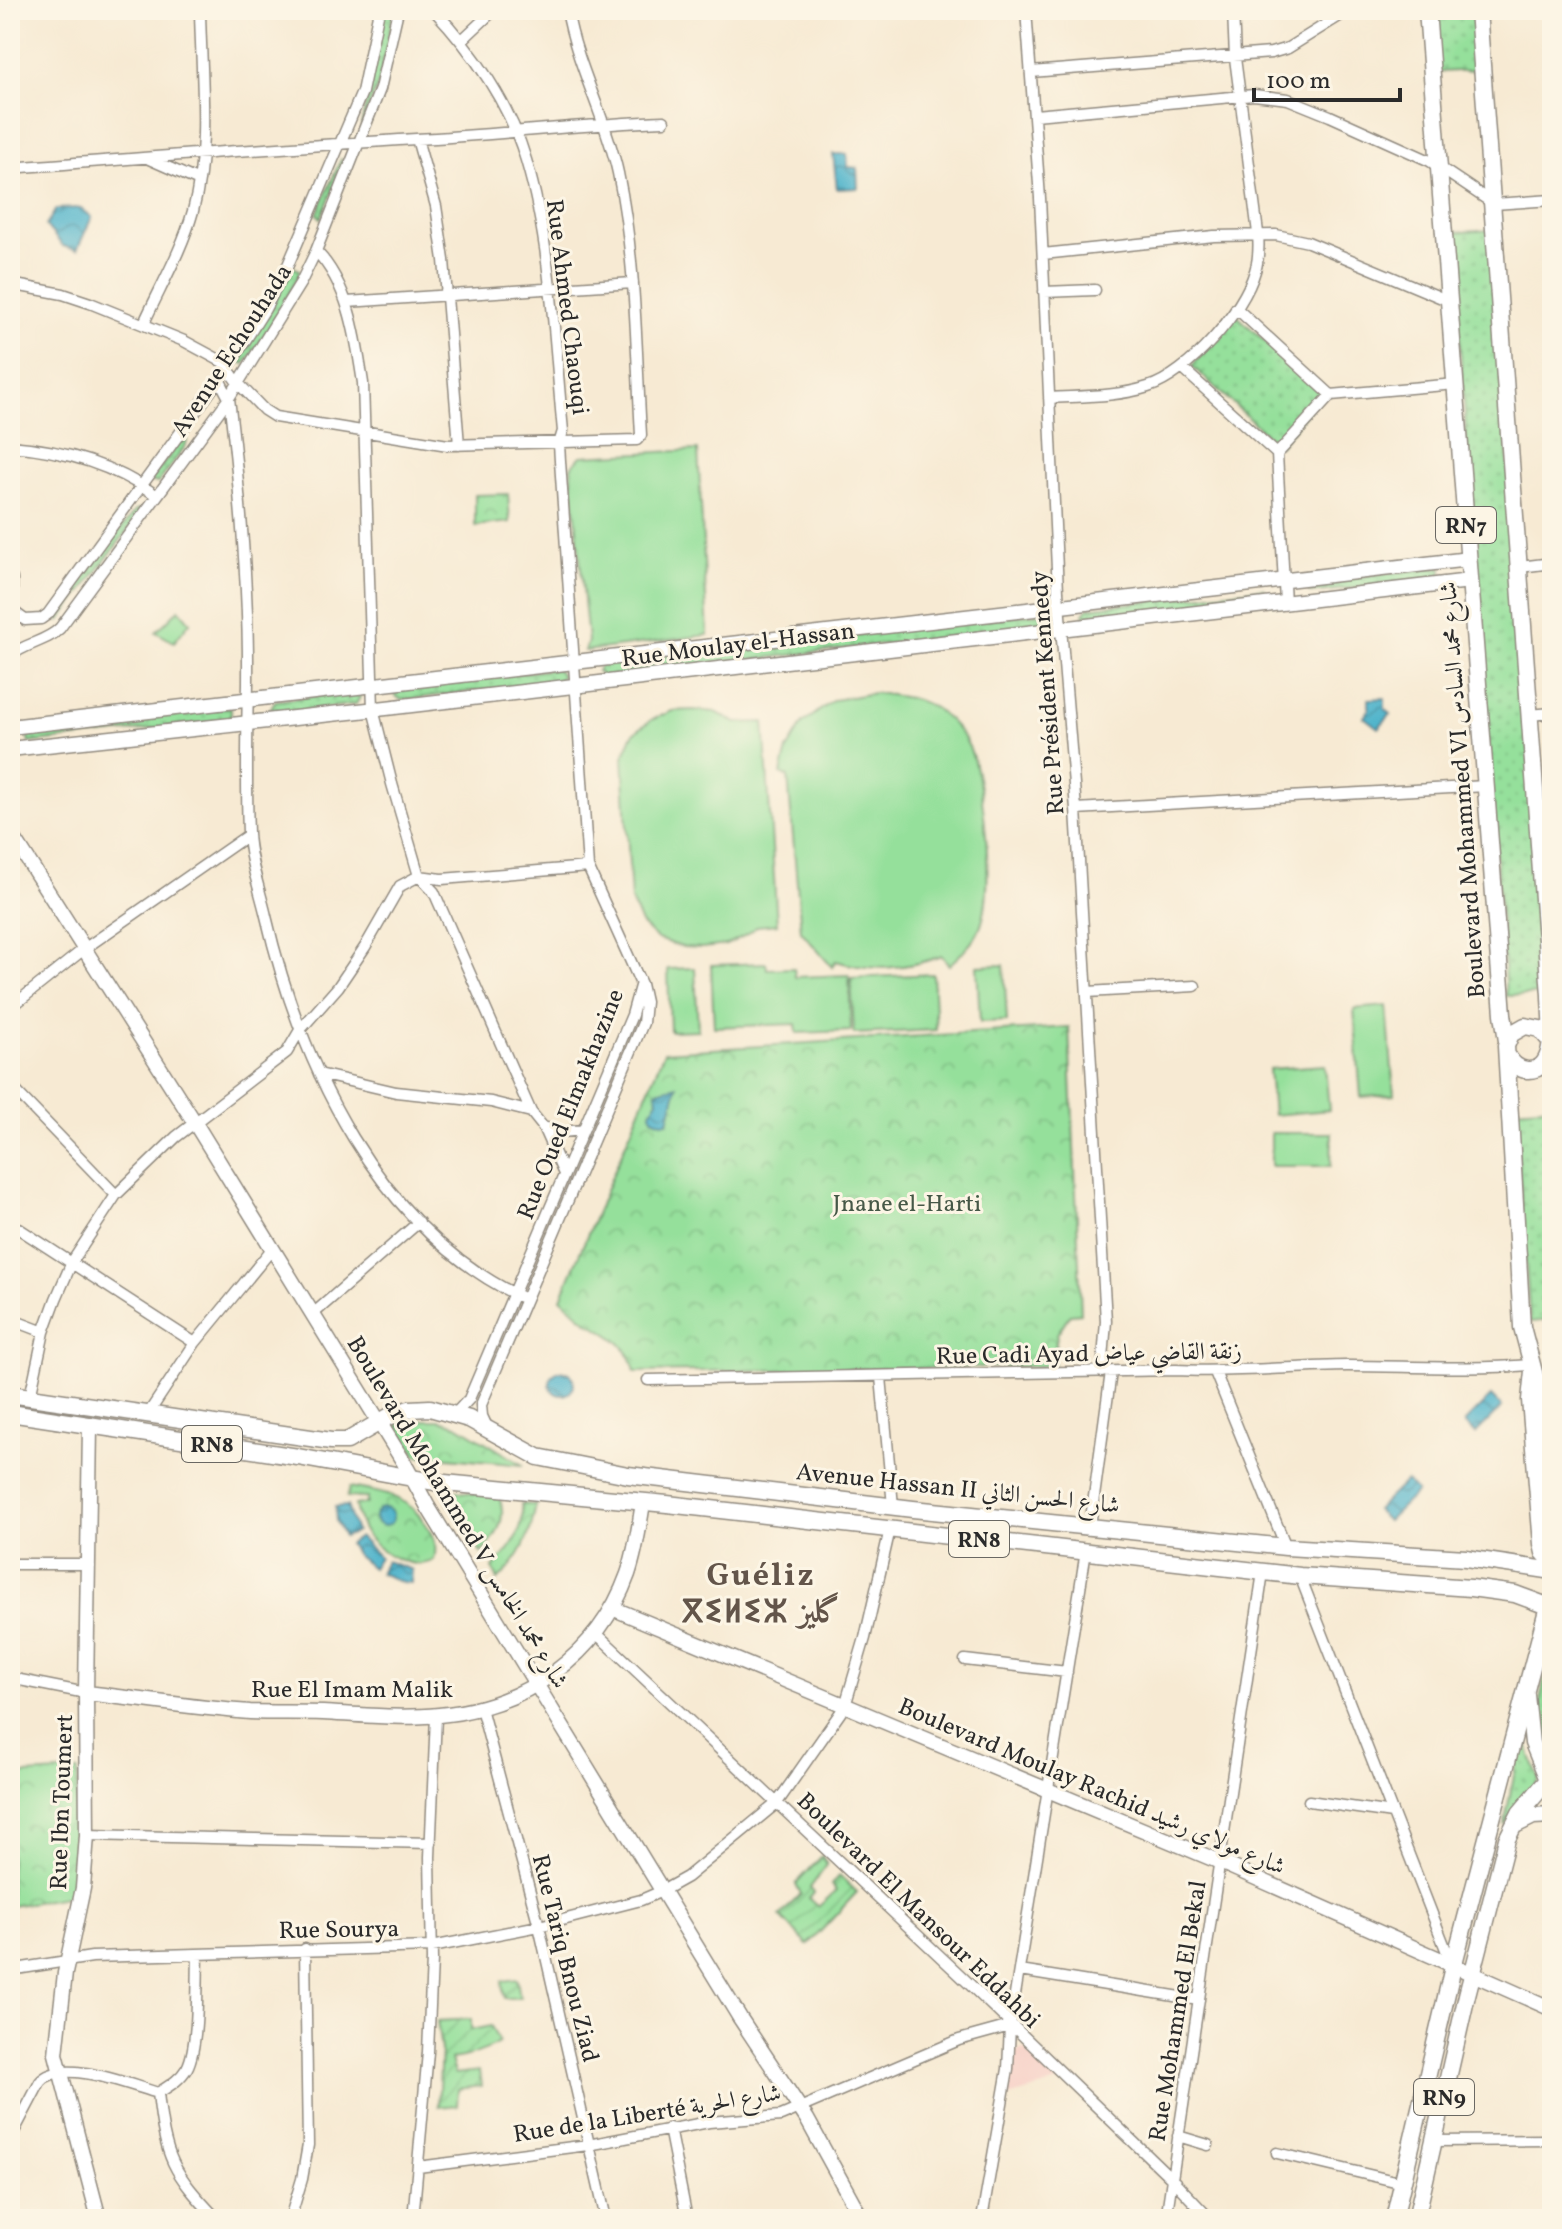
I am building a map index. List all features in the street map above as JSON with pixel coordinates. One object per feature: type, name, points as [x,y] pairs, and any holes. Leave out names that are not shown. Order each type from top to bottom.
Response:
[{"type":"main road","name":"Boulevard Mohammed VI شارع محمد السادس","points":[[1427,10],[1507,1048],[1522,1327],[1543,1406],[1552,1520]]},
{"type":"main road","name":"RN7","points":[[1478,10],[1550,995],[1550,1054]]},
{"type":"main road","points":[[1529,1025],[1540,1029],[1550,1054],[1538,1068],[1525,1070],[1513,1064],[1507,1048],[1514,1031],[1529,1025]]},
{"type":"main road","name":"RN8","points":[[10,1394],[331,1441],[347,1441],[378,1422]]},
{"type":"main road","name":"Avenue Hassan II شارع الحسن الثاني","points":[[378,1422],[418,1408],[444,1410],[538,1457],[604,1471],[700,1485],[1286,1547],[1415,1553],[1551,1567]]},
{"type":"main road","name":"RN8","points":[[10,1413],[414,1478]]},
{"type":"main road","name":"Avenue Hassan II شارع الحسن الثاني","points":[[414,1478],[1300,1576],[1471,1588],[1515,1594],[1547,1609]]},
{"type":"main road","points":[[1547,1609],[1539,1585],[1551,1567]]},
{"type":"main road","name":"RN9","points":[[1394,2219],[1453,1967],[1547,1609]]},
{"type":"main road","name":"RN9","points":[[1416,2219],[1472,1974],[1511,1829],[1520,1813],[1550,1783]]},
{"type":"main road","points":[[1511,1829],[1533,1816],[1552,1815]]},
{"type":"street","points":[[144,323],[188,226],[199,181],[202,154],[200,10]]},
{"type":"street","name":"Avenue Echouhada","points":[[10,609],[25,620],[41,619],[48,614],[219,379],[265,309],[288,265],[362,92],[379,10]]},
{"type":"street","name":"Avenue Echouhada","points":[[10,656],[20,648],[55,634],[60,628],[229,398],[279,319],[316,251],[380,89],[398,10]]},
{"type":"street","name":"Rue Ahmed Chaouqi","points":[[434,10],[486,75],[514,131],[526,158],[543,234],[563,431],[559,444],[588,867]]},
{"type":"street","points":[[461,41],[494,10]]},
{"type":"street","points":[[10,284],[63,294],[184,341],[227,367],[238,383],[275,417],[363,433],[459,445],[633,441],[641,435],[633,283],[625,207],[603,123],[581,68],[567,10]]},
{"type":"street","name":"Rue Président Kennedy","points":[[1026,10],[1035,115],[1060,607],[1076,809],[1106,1321],[1106,1372],[1090,1526]]},
{"type":"street","points":[[1049,398],[1136,390],[1163,381],[1183,369],[1236,308],[1256,269],[1258,233],[1235,58],[1233,10]]},
{"type":"street","points":[[1031,72],[1235,58],[1279,52],[1349,10]]},
{"type":"street","points":[[1035,115],[1241,96],[1288,99],[1439,168],[1494,204],[1552,200]]},
{"type":"street","points":[[10,168],[664,121]]},
{"type":"street","points":[[417,139],[436,206],[444,260],[459,445]]},
{"type":"street","points":[[147,158],[199,181]]},
{"type":"street","points":[[1043,254],[1119,244],[1258,233],[1308,242],[1449,301]]},
{"type":"street","points":[[316,251],[328,263],[347,302],[363,383],[373,709],[392,784],[419,876],[434,892],[531,1112],[543,1127],[564,1174]]},
{"type":"street","points":[[347,302],[633,283]]},
{"type":"street","points":[[1044,292],[1095,290]]},
{"type":"street","points":[[1236,308],[1331,395]]},
{"type":"street","points":[[1183,369],[1277,454]]},
{"type":"street","points":[[219,379],[229,398],[242,552],[248,698],[248,835],[273,946],[300,1030],[350,1134],[389,1188],[419,1222],[470,1267],[525,1299]]},
{"type":"street","points":[[1285,603],[1277,454],[1331,395],[1456,384]]},
{"type":"street","points":[[10,446],[76,456],[106,467],[156,495]]},
{"type":"street","name":"Rue Moulay el-Hassan","points":[[10,727],[1469,559]]},
{"type":"street","points":[[1520,567],[1552,563]]},
{"type":"street","points":[[10,579],[10,622]]},
{"type":"street","name":"Rue Moulay el-Hassan","points":[[10,749],[1470,581]]},
{"type":"street","points":[[1529,715],[1552,713]]},
{"type":"street","points":[[1076,809],[1486,786]]},
{"type":"street","name":"Boulevard Mohammed V شارع محمد الخامس","points":[[10,832],[195,1123],[414,1478],[428,1507],[798,2108],[862,2219]]},
{"type":"street","points":[[10,1008],[84,949],[248,835]]},
{"type":"street","points":[[30,1397],[44,1332],[72,1262],[116,1195],[176,1137],[287,1052],[300,1030],[338,987],[359,957],[400,886],[419,876],[442,879],[588,867],[641,984]]},
{"type":"street","name":"Rue Oued Elmakhazine","points":[[455,1414],[469,1399],[632,1015],[641,984]]},
{"type":"street","name":"Rue Oued Elmakhazine","points":[[489,1430],[482,1416],[481,1405],[643,1023],[645,1002],[641,984]]},
{"type":"street","points":[[1087,992],[1195,986]]},
{"type":"street","points":[[319,1074],[396,1092],[491,1102],[531,1112]]},
{"type":"street","points":[[10,1085],[116,1195]]},
{"type":"street","points":[[543,1127],[562,1132],[583,1130]]},
{"type":"street","points":[[313,1314],[419,1222]]},
{"type":"street","points":[[10,1223],[195,1343]]},
{"type":"street","points":[[148,1414],[195,1343],[272,1249]]},
{"type":"street","points":[[10,1319],[44,1332]]},
{"type":"street","name":"Rue Cadi Ayad زنقة القاضي عياض","points":[[648,1380],[1215,1372],[1345,1366],[1531,1368]]},
{"type":"street","name":"Boulevard Mohammed VI شارع محمد السادس","points":[[1531,1368],[1529,1400],[1541,1544],[1551,1567]]},
{"type":"street","points":[[1215,1372],[1286,1547]]},
{"type":"street","points":[[881,1377],[893,1506]]},
{"type":"street","name":"Rue Ibn Toumert","points":[[90,1426],[87,1835],[83,1888],[67,1961],[56,2054],[99,2219]]},
{"type":"street","name":"Rue El Imam Malik","points":[[86,1693],[245,1711],[436,1716],[481,1708],[516,1697],[552,1676],[597,1634],[629,1571],[643,1503]]},
{"type":"street","name":"Rue Sourya","points":[[10,1970],[92,1957],[432,1947],[539,1926],[641,1900],[662,1891],[687,1877],[777,1803],[845,1706],[865,1638],[890,1529]]},
{"type":"street","points":[[982,2219],[1008,2069],[1010,2026],[1086,1551]]},
{"type":"street","points":[[10,1564],[88,1564]]},
{"type":"street","name":"Rue Mohammed El Bekal","points":[[1166,2219],[1263,1572]]},
{"type":"street","points":[[1300,1576],[1453,1967]]},
{"type":"street","name":"Boulevard Moulay Rachid شارع مولاي رشيد","points":[[612,1608],[1220,1862],[1552,2009]]},
{"type":"street","name":"Boulevard El Mansour Eddahbi","points":[[597,1634],[1172,2179],[1210,2219]]},
{"type":"street","points":[[965,1660],[1067,1672]]},
{"type":"street","points":[[10,1678],[86,1693]]},
{"type":"street","points":[[1526,1687],[1532,1743],[1550,1783]]},
{"type":"street","name":"Rue Tariq Bnou Ziad","points":[[481,1708],[539,1926],[606,2219]]},
{"type":"street","points":[[413,2219],[428,2052],[436,1716]]},
{"type":"street","points":[[1309,1801],[1392,1813]]},
{"type":"street","points":[[87,1835],[431,1843]]},
{"type":"street","points":[[290,2219],[308,2145],[305,1949]]},
{"type":"street","points":[[10,2139],[40,2082],[59,2071],[79,2072],[158,2093],[177,2080],[190,2059],[198,1955]]},
{"type":"street","points":[[1020,1971],[1199,2000]]},
{"type":"street","name":"Rue de la Liberté شارع الحرية","points":[[418,2167],[588,2145],[669,2128],[781,2116],[959,2040],[1010,2026]]},
{"type":"street","points":[[158,2093],[169,2157],[186,2185],[217,2219]]},
{"type":"street","points":[[669,2128],[687,2219]]},
{"type":"street","points":[[1178,2136],[1208,2145]]},
{"type":"street","points":[[1434,2141],[1552,2140]]},
{"type":"street","points":[[1277,2153],[1403,2183]]},
{"type":"shaded area","points":[[1024,2049],[1057,2083],[1008,2097],[1015,2052]]},
{"type":"green space","points":[[384,10],[394,10],[379,82],[361,126]]},
{"type":"green space","points":[[1434,10],[1474,10],[1478,70],[1439,72]]},
{"type":"green space","points":[[341,159],[344,164],[321,218],[317,214]]},
{"type":"green space","points":[[1491,230],[1547,994],[1506,996],[1452,233]]},
{"type":"green space","points":[[294,267],[300,271],[273,322],[245,364],[241,362],[241,359]]},
{"type":"green space","points":[[1234,313],[1322,394],[1279,446],[1192,366]]},
{"type":"green space","points":[[184,437],[187,439],[186,445],[158,483],[150,481]]},
{"type":"green space","points":[[698,450],[708,635],[585,651],[588,641],[571,467],[581,456]]},
{"type":"green space","points":[[508,494],[510,522],[475,526],[475,495]]},
{"type":"green space","points":[[140,510],[59,622],[53,618],[135,511]]},
{"type":"green space","points":[[1442,567],[1442,578],[1310,593],[1306,586],[1308,582]]},
{"type":"green space","points":[[1264,588],[1267,594],[1265,600],[1088,620],[1084,614],[1088,608]]},
{"type":"green space","points":[[179,609],[190,622],[174,642],[156,632]]},
{"type":"green space","points":[[1039,613],[1043,619],[1040,626],[603,677],[597,671],[601,664]]},
{"type":"green space","points":[[557,669],[562,675],[558,681],[401,700],[394,694],[399,686]]},
{"type":"green space","points":[[355,691],[360,697],[356,704],[276,714],[271,708],[275,701]]},
{"type":"green space","points":[[874,693],[913,699],[939,711],[965,740],[975,764],[986,838],[987,889],[980,928],[974,939],[949,965],[942,956],[889,968],[863,967],[836,961],[832,967],[801,931],[788,777],[781,774],[787,750],[803,723],[834,700]]},
{"type":"green space","points":[[231,707],[231,720],[29,743],[26,729]]},
{"type":"green space","points":[[672,711],[716,712],[736,723],[764,722],[777,924],[757,926],[726,945],[703,948],[682,947],[657,939],[641,924],[631,900],[623,757],[633,734],[651,720]]},
{"type":"green space","points":[[766,963],[767,969],[794,968],[795,977],[849,975],[851,1031],[797,1033],[796,1024],[714,1027],[711,965]]},
{"type":"green space","points":[[1004,965],[1007,1021],[980,1022],[977,966]]},
{"type":"green space","points":[[695,968],[698,1030],[670,1031],[668,969]]},
{"type":"green space","points":[[933,974],[936,1030],[854,1034],[851,978]]},
{"type":"green space","points":[[1387,1006],[1394,1095],[1361,1097],[1354,1009]]},
{"type":"green space","name":"Jnane el-Harti","points":[[1069,1027],[1081,1313],[1070,1314],[1057,1334],[1053,1366],[635,1372],[629,1355],[619,1342],[586,1320],[561,1298],[664,1052]]},
{"type":"green space","points":[[1325,1065],[1329,1110],[1273,1115],[1269,1069]]},
{"type":"green space","points":[[1552,1106],[1552,1320],[1530,1322],[1515,1109]]},
{"type":"green space","points":[[1271,1133],[1332,1133],[1331,1166],[1271,1166]]},
{"type":"green space","points":[[414,1420],[439,1420],[457,1425],[523,1465],[416,1455],[397,1425]]},
{"type":"green space","points":[[350,1487],[393,1497],[411,1507],[433,1538],[436,1550],[434,1560],[416,1564],[407,1562],[388,1554],[372,1542],[362,1528],[355,1505],[367,1503],[367,1498],[347,1497]]},
{"type":"green space","points":[[454,1491],[499,1497],[502,1513],[499,1528],[481,1553],[448,1502]]},
{"type":"green space","points":[[521,1504],[536,1505],[531,1527],[524,1546],[498,1580],[493,1568],[519,1531]]},
{"type":"green space","points":[[1552,1652],[1550,1770],[1540,1738],[1539,1711]]},
{"type":"green space","points":[[1524,1737],[1539,1779],[1504,1825],[1521,1740]]},
{"type":"green space","points":[[78,1771],[73,1896],[10,1906],[10,1775]]},
{"type":"green space","points":[[822,1856],[827,1865],[810,1888],[814,1893],[809,1899],[818,1907],[836,1891],[831,1885],[839,1875],[857,1892],[808,1945],[780,1916],[801,1894],[796,1884]]},
{"type":"green space","points":[[517,1979],[520,1998],[504,1998],[502,1981]]},
{"type":"green space","points":[[471,2019],[471,2030],[491,2026],[499,2043],[451,2059],[455,2074],[479,2071],[481,2086],[458,2089],[457,2105],[438,2107],[441,2050],[437,2021]]},
{"type":"water","points":[[833,154],[847,154],[848,167],[857,168],[858,188],[837,189]]},
{"type":"water","points":[[81,208],[92,217],[77,250],[63,246],[46,226],[56,209]]},
{"type":"water","points":[[1385,698],[1385,709],[1391,714],[1378,728],[1364,717],[1369,710],[1369,699]]},
{"type":"water","points":[[677,1086],[668,1122],[652,1118],[651,1112],[658,1100],[656,1091]]},
{"type":"water","points":[[562,1371],[573,1378],[574,1383],[567,1394],[562,1395],[551,1388],[550,1383],[557,1372]]},
{"type":"water","points":[[1491,1396],[1502,1407],[1475,1434],[1464,1423]]},
{"type":"water","points":[[1406,1481],[1417,1492],[1387,1521],[1376,1510]]},
{"type":"water","points":[[347,1506],[356,1532],[344,1537],[336,1521],[335,1507]]},
{"type":"water","points":[[384,1508],[393,1517],[384,1526],[375,1517]]},
{"type":"water","points":[[359,1537],[379,1557],[372,1568],[356,1555],[349,1544]]},
{"type":"water","points":[[386,1561],[412,1570],[411,1583],[380,1573]]},
{"type":"district","name":"Guéliz ⴳⵉⵍⵉⵣ گليز","points":[[761,1592]]}]
